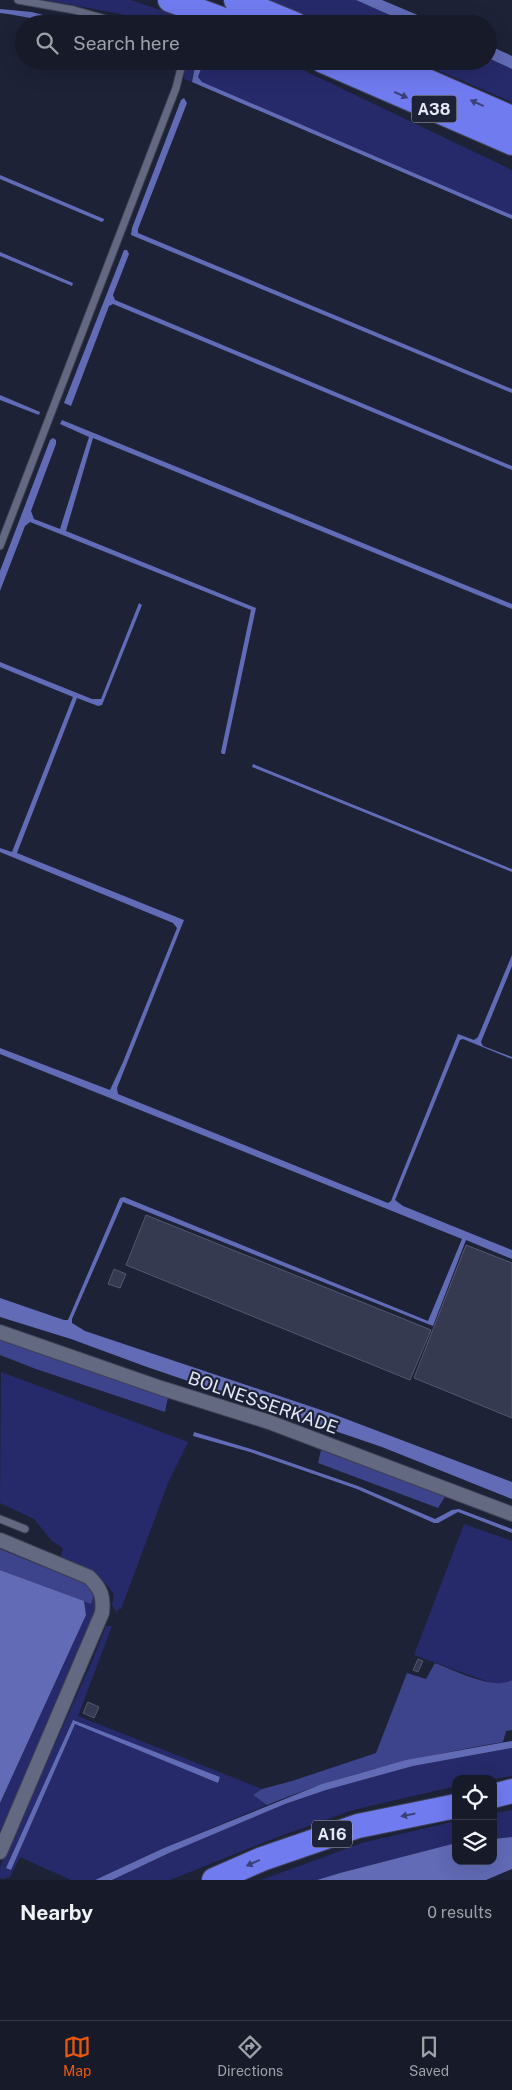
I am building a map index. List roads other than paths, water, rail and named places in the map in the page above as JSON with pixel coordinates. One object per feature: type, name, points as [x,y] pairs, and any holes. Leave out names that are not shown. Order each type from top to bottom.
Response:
[{"type":"highway","points":[[170,0],[211,15]]},
{"type":"highway","points":[[236,0],[273,15]]},
{"type":"highway","name":"A38","points":[[344,70],[512,143]]},
{"type":"highway","name":"A38","points":[[402,70],[512,118]]},
{"type":"highway","points":[[497,1795],[512,1792]]},
{"type":"highway","points":[[497,1803],[512,1801]]},
{"type":"highway","name":"A16","points":[[214,1880],[262,1859],[358,1826],[452,1807]]},
{"type":"street","name":"BOLNESSERKADE","points":[[0,1332],[161,1388],[269,1422],[512,1514]]},
{"type":"street","points":[[0,1540],[89,1577],[100,1588],[104,1600],[102,1613],[0,1852]]},
{"type":"lane","points":[[18,0],[92,15]]},
{"type":"lane","points":[[0,546],[176,88],[180,70]]},
{"type":"lane","points":[[0,1518],[25,1529]]},
{"type":"water","points":[[356,0],[382,0],[418,15],[390,15]]},
{"type":"water","points":[[0,9],[43,15],[15,16],[0,13]]},
{"type":"water","points":[[497,49],[512,56],[512,69],[497,62]]},
{"type":"water","points":[[194,70],[201,70],[198,77],[202,82],[512,215],[512,219],[192,82]]},
{"type":"water","points":[[184,98],[187,103],[138,233],[512,389],[512,393],[131,235],[181,100]]},
{"type":"water","points":[[0,175],[104,220],[102,222],[0,179]]},
{"type":"water","points":[[124,250],[127,250],[129,254],[113,295],[115,300],[512,466],[512,470],[113,304],[109,306],[71,406],[64,403]]},
{"type":"water","points":[[0,252],[73,283],[72,286],[0,256]]},
{"type":"water","points":[[0,395],[40,412],[39,415],[0,400]]},
{"type":"water","points":[[62,420],[512,604],[512,609],[93,438],[66,531],[256,608],[225,754],[222,754],[251,610],[30,522],[25,526],[0,591],[0,571],[50,440],[53,438],[56,440],[56,444],[31,511],[34,519],[60,529],[89,437],[60,424]]},
{"type":"water","points":[[139,603],[142,605],[102,705],[98,706],[77,698],[17,853],[184,920],[117,1088],[118,1094],[388,1203],[391,1201],[458,1034],[474,1040],[478,1037],[512,955],[512,966],[481,1042],[483,1046],[512,1057],[512,1059],[463,1039],[460,1040],[395,1200],[403,1206],[512,1250],[512,1259],[466,1240],[433,1326],[123,1202],[72,1319],[72,1323],[85,1331],[333,1414],[512,1482],[512,1499],[382,1447],[147,1367],[71,1339],[0,1317],[0,1298],[68,1320],[120,1198],[124,1197],[428,1321],[462,1239],[0,1054],[0,1048],[110,1090],[177,928],[173,923],[0,852],[0,848],[12,852],[73,697],[0,667],[0,662],[92,699],[101,699]]},
{"type":"water","points":[[253,764],[512,869],[512,872],[252,767]]},
{"type":"water","points":[[194,1432],[251,1449],[358,1486],[435,1519],[452,1510],[459,1509],[512,1529],[512,1533],[458,1512],[438,1523],[434,1523],[357,1489],[250,1452],[193,1436]]},
{"type":"water","points":[[0,1570],[84,1601],[86,1615],[0,1803]]},
{"type":"water","points":[[73,1720],[220,1777],[218,1783],[75,1724],[11,1870],[6,1868]]},
{"type":"water","points":[[512,1741],[512,1748],[413,1766],[326,1790],[285,1804],[169,1853],[112,1880],[95,1880],[164,1848],[322,1784],[406,1760]]},
{"type":"water","points":[[512,1837],[512,1869],[486,1880],[317,1880],[452,1844],[452,1865],[497,1865],[497,1839]]}]
